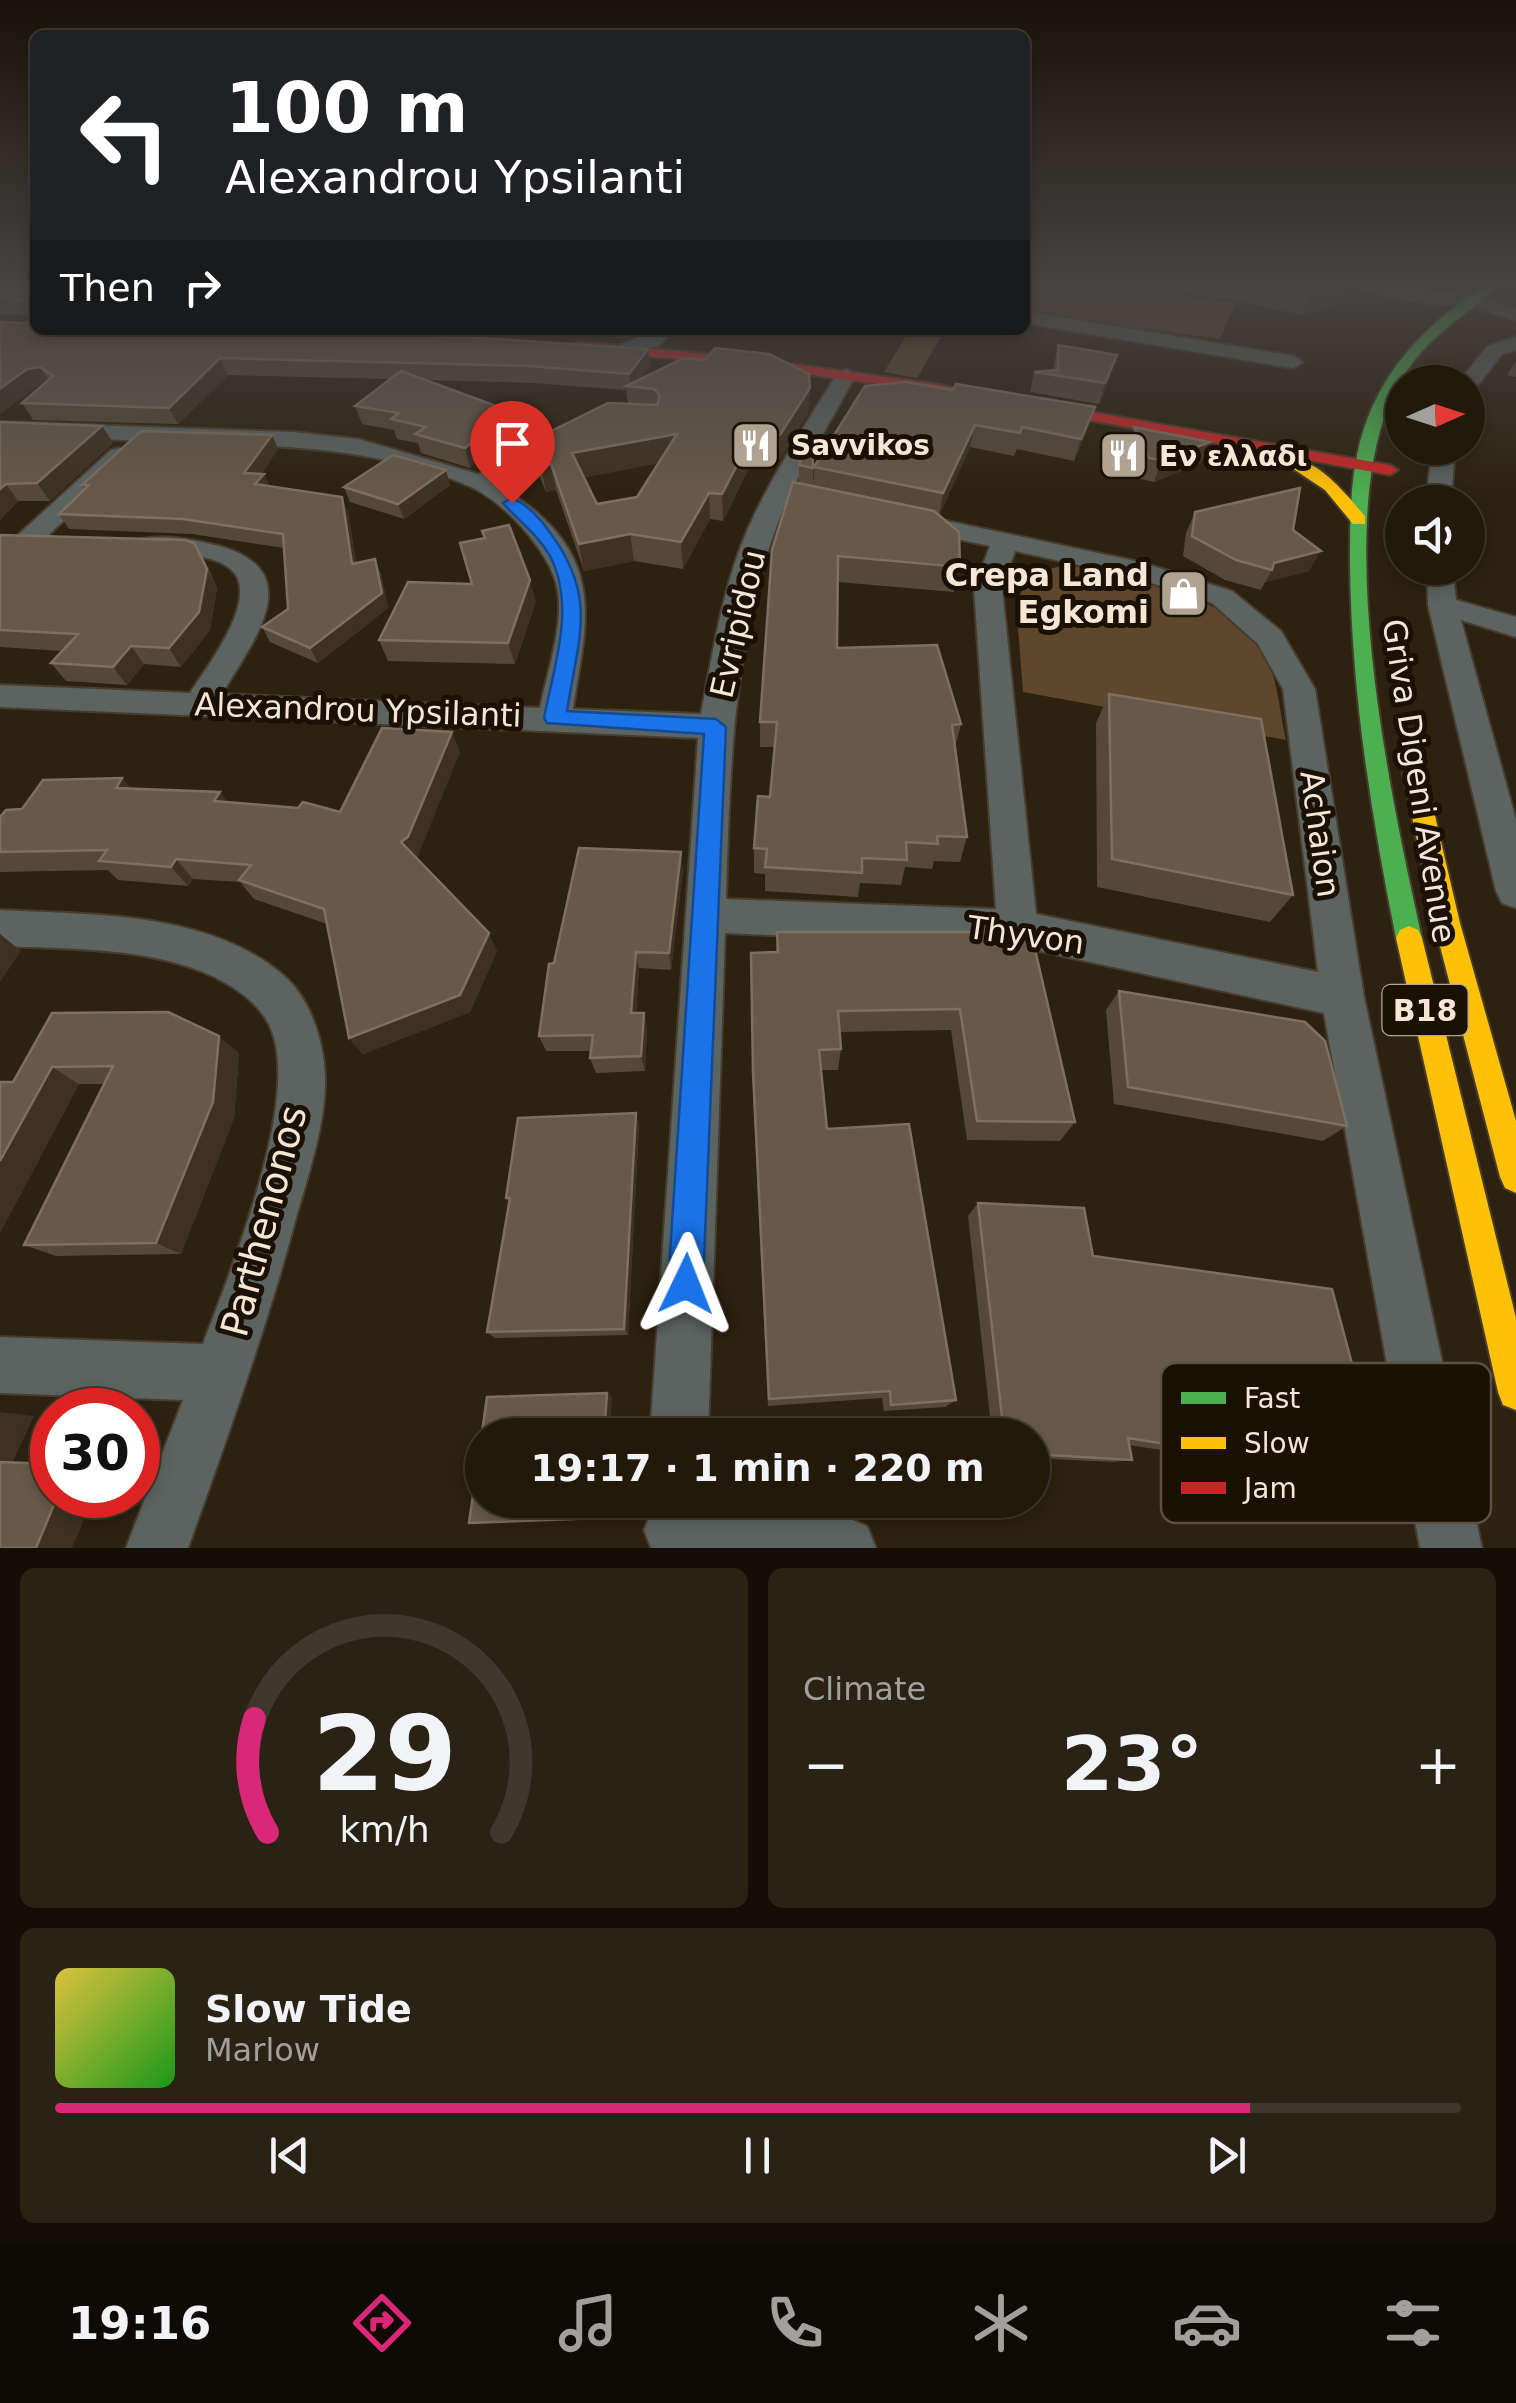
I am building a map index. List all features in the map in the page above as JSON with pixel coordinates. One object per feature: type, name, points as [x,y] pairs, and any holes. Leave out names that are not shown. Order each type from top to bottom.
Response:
[{"type":"main road","points":[[677,354],[846,375],[1363,470]]},
{"type":"main road","name":"Griva Digeni Avenue","points":[[1409,354],[1374,420],[1363,470],[1359,520],[1362,642],[1372,738],[1402,908],[1516,1392]]},
{"type":"main road","points":[[1172,432],[1294,463],[1390,474]]},
{"type":"main road","points":[[1294,463],[1330,487],[1359,520]]},
{"type":"main road","name":"Griva Digeni Avenue","points":[[1410,751],[1447,923],[1516,1177]]},
{"type":"street","points":[[1248,354],[1293,362]]},
{"type":"street","name":"Evripidou","points":[[680,1418],[716,727],[737,604],[755,544],[777,492],[846,375]]},
{"type":"street","points":[[1,429],[33,405]]},
{"type":"street","points":[[480,482],[592,425]]},
{"type":"street","points":[[1,429],[358,446],[480,482],[538,528],[558,556],[572,588],[572,622],[555,718]]},
{"type":"street","points":[[14,540],[142,434]]},
{"type":"street","name":"Achaion","points":[[777,492],[1140,570],[1222,597],[1270,638],[1298,689],[1343,997],[1415,1363]]},
{"type":"street","points":[[14,540],[65,542]]},
{"type":"street","points":[[1006,540],[988,588],[1017,928]]},
{"type":"street","points":[[121,544],[211,548],[254,574],[257,599],[252,616],[200,704]]},
{"type":"street","points":[[1441,585],[1442,605],[1516,891]]},
{"type":"street","points":[[1442,605],[1516,627]]},
{"type":"street","name":"Alexandrou Ypsilanti","points":[[0,696],[716,727]]},
{"type":"street","name":"Thyvon","points":[[704,915],[1017,928],[1343,997]]},
{"type":"street","name":"Parthenonos","points":[[0,928],[104,935],[188,949],[234,965],[270,991],[292,1025],[302,1071],[294,1137],[222,1373],[157,1548]]},
{"type":"street","points":[[0,1364],[222,1373]]},
{"type":"street","name":"Achaion","points":[[1446,1523],[1451,1548]]},
{"type":"street","points":[[675,1526],[846,1548]]},
{"type":"shaded area","points":[[895,354],[931,354],[917,378],[884,372]]},
{"type":"shaded area","points":[[1064,565],[1147,581],[1202,601],[1226,615],[1265,656],[1276,686],[1286,740],[1023,692],[1016,603],[1030,575]]},
{"type":"building","points":[[0,354],[644,354],[629,374],[529,366],[220,358],[169,408],[22,403],[53,376],[40,367],[27,369],[0,389]]},
{"type":"building","points":[[769,354],[809,374],[810,388],[780,435],[755,431],[722,494],[709,493],[681,542],[630,534],[579,544],[551,464],[541,466],[531,441],[608,403],[657,405],[660,396],[654,389],[626,386],[684,358]],"holes":[[[677,434],[637,497],[597,504],[572,453]]]},
{"type":"building","points":[[1058,354],[1117,355],[1105,383],[1034,372],[1058,370]]},
{"type":"building","points":[[401,371],[510,411],[465,448],[415,434],[426,427],[391,419],[399,413],[355,406]]},
{"type":"building","points":[[906,382],[953,390],[956,384],[1095,407],[1081,439],[1022,427],[1020,433],[975,425],[943,493],[814,467],[865,386]]},
{"type":"building","points":[[0,422],[102,426],[37,483],[6,484],[0,489]]},
{"type":"building","points":[[1134,427],[1210,442],[1162,460],[1149,458]]},
{"type":"building","points":[[141,431],[272,435],[244,473],[264,474],[255,484],[342,497],[352,564],[375,559],[382,593],[310,648],[262,627],[288,609],[283,534],[183,519],[59,514],[89,485],[82,485]]},
{"type":"building","points":[[812,442],[813,468],[799,465],[800,462]]},
{"type":"building","points":[[393,455],[446,470],[398,504],[344,487]]},
{"type":"building","points":[[793,482],[934,511],[959,532],[960,567],[838,556],[837,648],[937,645],[961,724],[952,725],[967,837],[937,836],[938,844],[906,842],[907,860],[862,858],[862,873],[765,867],[767,849],[754,848],[758,796],[770,797],[777,722],[760,722],[772,550]]},
{"type":"building","points":[[1300,488],[1293,530],[1321,551],[1274,563],[1272,570],[1236,560],[1192,536],[1195,512]]},
{"type":"building","points":[[509,525],[530,580],[508,643],[379,640],[408,582],[472,584],[460,543],[485,538],[482,531]]},
{"type":"building","points":[[0,535],[194,543],[207,569],[199,612],[169,648],[131,646],[113,667],[51,663],[78,634],[0,630]]},
{"type":"building","points":[[1109,694],[1261,719],[1293,895],[1112,859]]},
{"type":"building","points":[[382,728],[452,732],[408,837],[401,842],[489,933],[460,995],[349,1038],[324,909],[239,880],[251,865],[176,859],[171,867],[99,861],[107,850],[0,852],[0,817],[6,810],[22,809],[43,780],[122,778],[116,788],[220,792],[214,801],[298,808],[303,802],[340,812]]},
{"type":"building","points":[[579,848],[681,852],[669,953],[636,952],[631,1013],[644,1013],[641,1056],[590,1058],[593,1035],[539,1036],[549,964],[554,963]]},
{"type":"building","points":[[777,932],[1031,932],[1075,1122],[977,1121],[960,1009],[838,1011],[841,1049],[819,1050],[827,1129],[909,1124],[956,1400],[891,1405],[890,1391],[769,1399],[751,953],[778,952]]},
{"type":"building","points":[[1119,991],[1305,1022],[1325,1041],[1347,1126],[1128,1087]]},
{"type":"building","points":[[168,1012],[219,1036],[213,1102],[156,1243],[24,1245],[113,1066],[52,1067],[0,1161],[0,1082],[13,1082],[52,1013]]},
{"type":"building","points":[[636,1113],[624,1329],[487,1332],[510,1198],[506,1198],[518,1118]]},
{"type":"building","points":[[978,1203],[1084,1208],[1093,1256],[1332,1289],[1352,1363],[1161,1363],[1161,1443],[1128,1438],[1132,1460],[1050,1455],[1050,1418],[1002,1418]]},
{"type":"building","points":[[607,1393],[605,1418],[484,1418],[487,1397]]},
{"type":"building","points":[[0,1462],[30,1463],[30,1518],[48,1518],[36,1548],[0,1548]]},
{"type":"building","points":[[470,1518],[599,1518],[469,1523]]},
{"type":"traffic: fast","points":[[1409,938],[1389,843],[1367,700],[1359,521],[1363,469],[1374,420],[1412,354]]},
{"type":"traffic: slow","points":[[1294,463],[1331,487],[1359,520]]},
{"type":"traffic: slow","points":[[1414,773],[1447,923],[1516,1177]]},
{"type":"traffic: slow","points":[[1409,938],[1516,1392]]},
{"type":"traffic: jam","points":[[667,354],[929,387],[1390,470]]},
{"type":"place","name":"Savvikos","points":[[756,445]]},
{"type":"place","name":"Εν ελλαδι","points":[[1124,456]]},
{"type":"place","name":"Crepa Land Egkomi","points":[[1184,593]]},
{"type":"route","points":[[512,503],[538,528],[558,556],[572,588],[572,622],[555,718],[716,727],[686,1284]]}]
